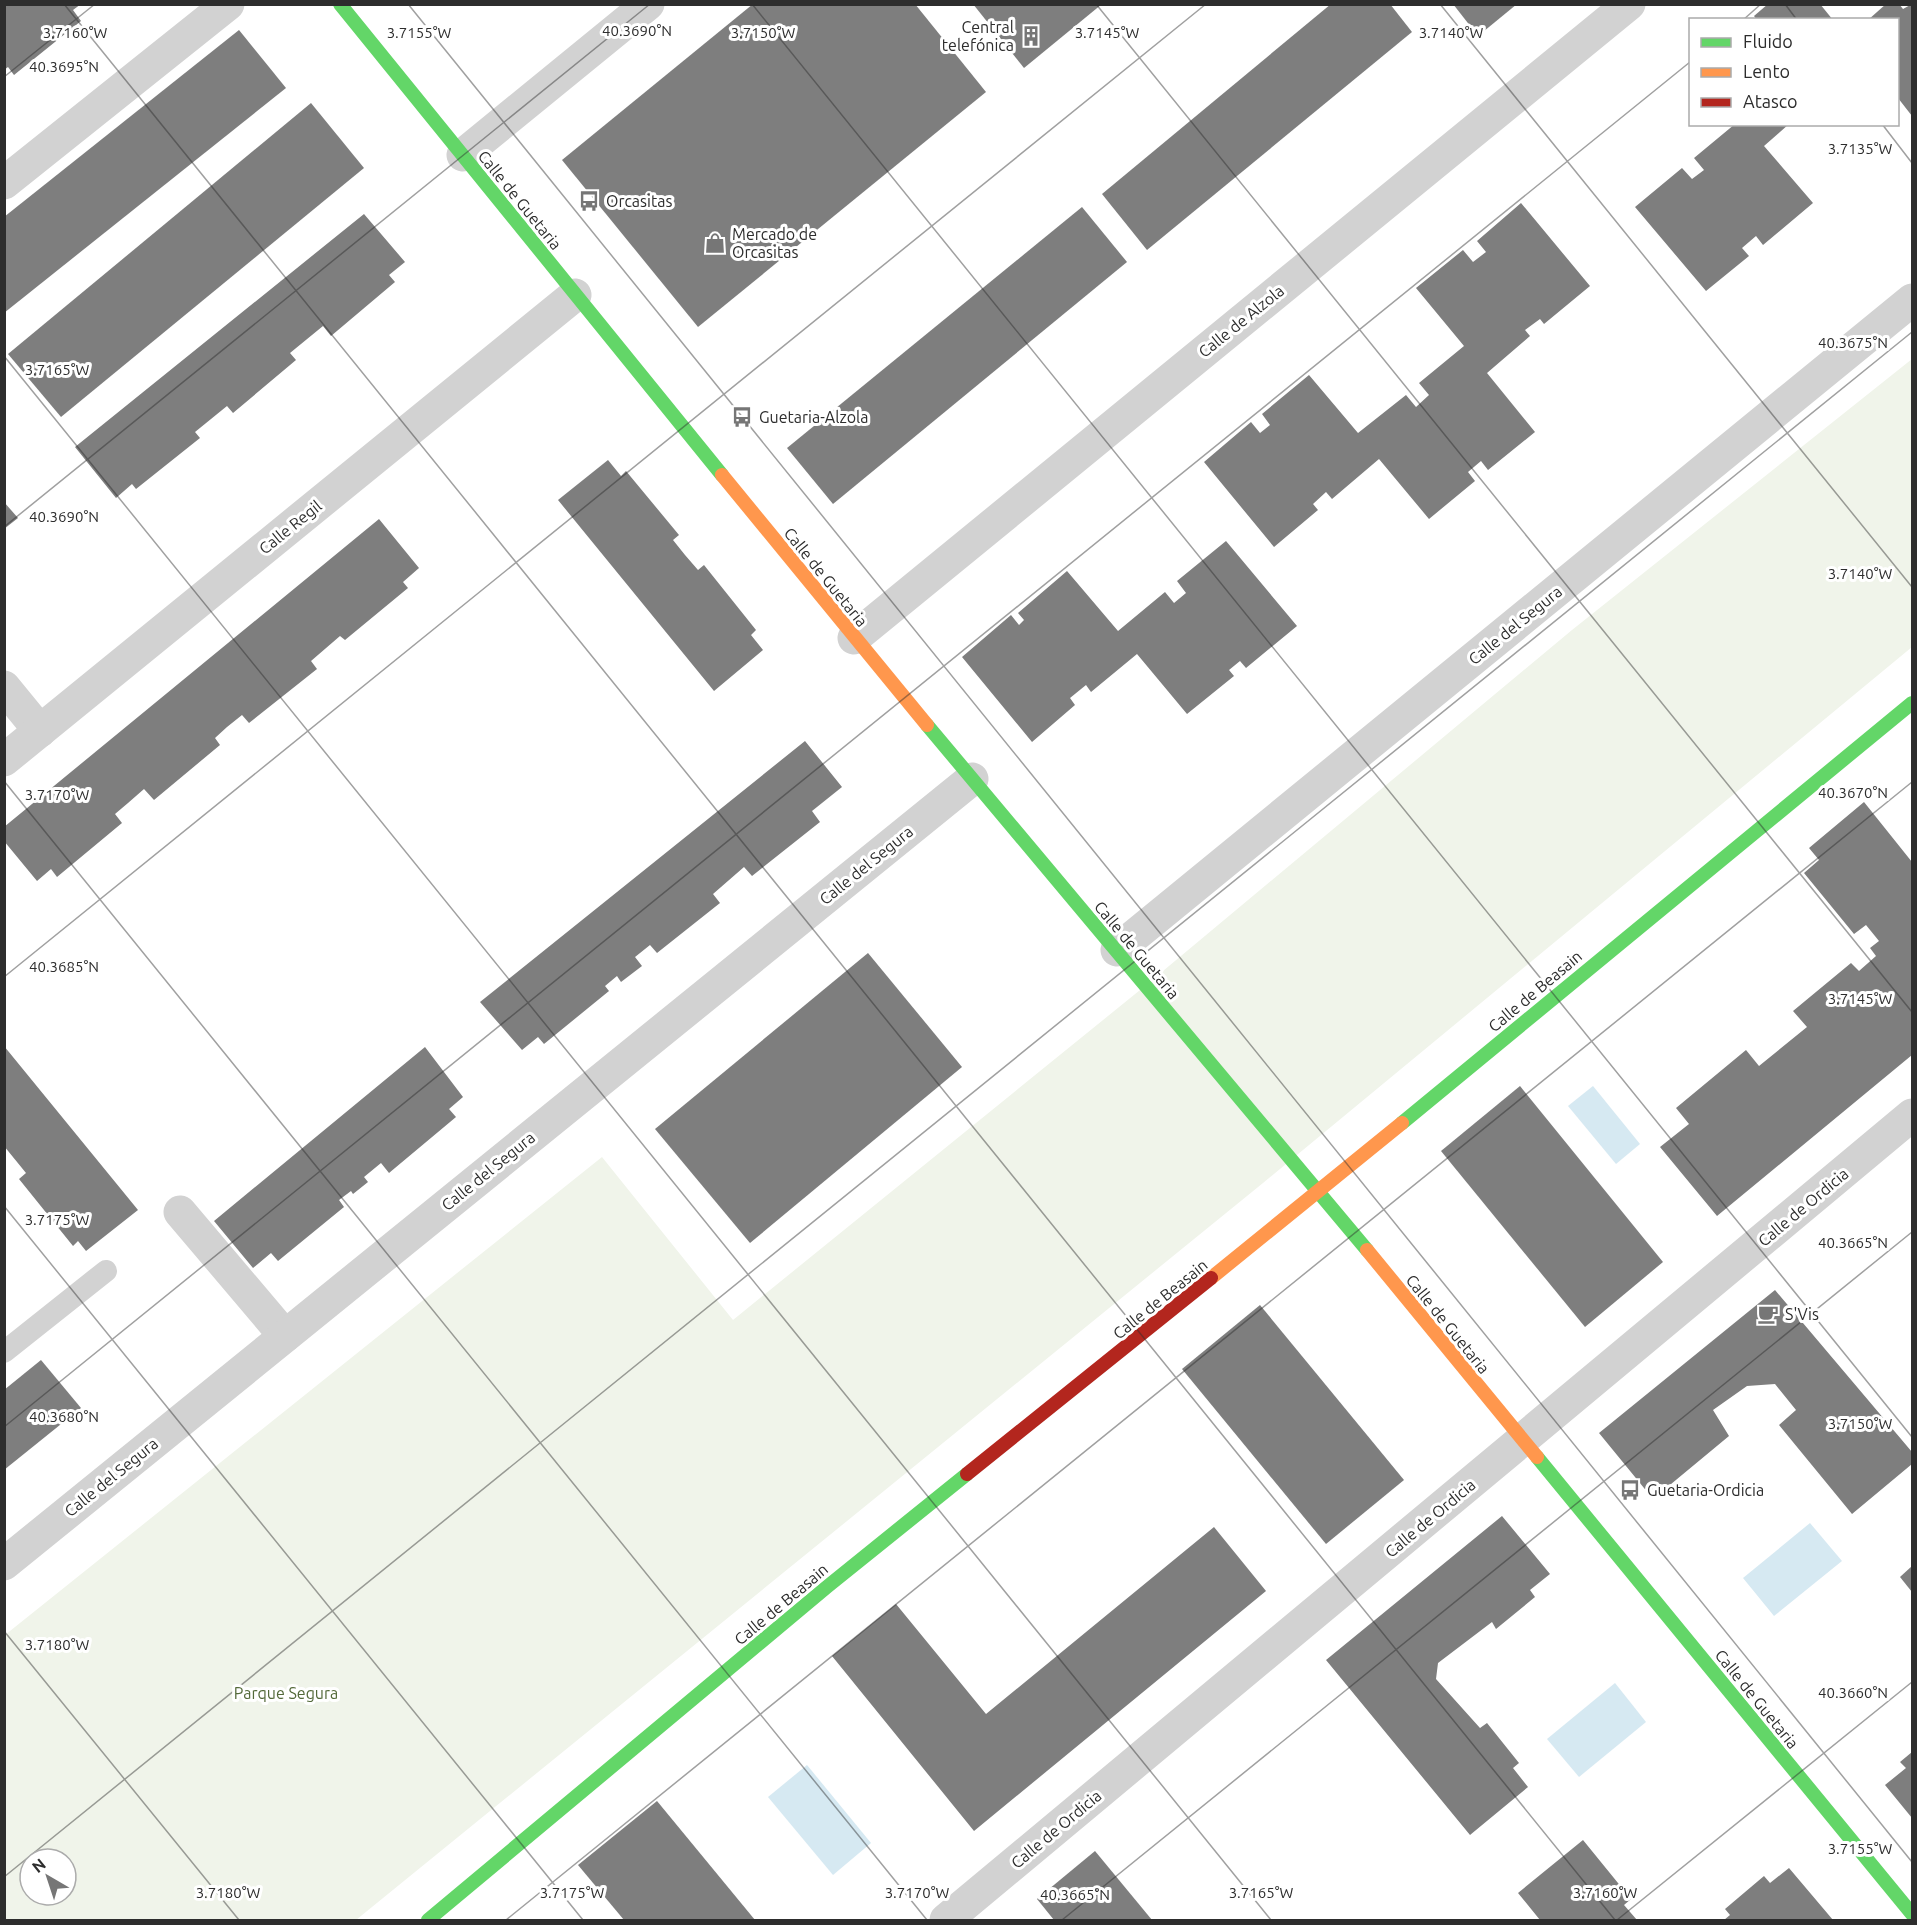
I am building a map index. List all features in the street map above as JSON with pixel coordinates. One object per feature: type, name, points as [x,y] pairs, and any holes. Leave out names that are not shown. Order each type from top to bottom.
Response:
[{"type":"street","points":[[4,183],[228,4]]},
{"type":"street","points":[[463,155],[648,4]]},
{"type":"street","name":"Calle de Alzola","points":[[854,638],[1629,4]]},
{"type":"street","name":"Calle de Guetaria","points":[[341,5],[854,638],[1318,1192],[1912,1914]]},
{"type":"street","name":"Calle Regil","points":[[4,760],[575,295]]},
{"type":"street","name":"Calle del Segura","points":[[1117,950],[1912,300]]},
{"type":"street","points":[[4,687],[40,731]]},
{"type":"street","name":"Calle de Beasain","points":[[428,1920],[828,1586],[1318,1192],[1912,703]]},
{"type":"street","name":"Calle del Segura","points":[[4,1564],[972,779]]},
{"type":"street","name":"Calle de Ordicia","points":[[946,1920],[1912,1115]]},
{"type":"street","points":[[180,1212],[285,1336]]},
{"type":"lane","points":[[4,1352],[106,1270]]},
{"type":"green space","name":"Parque Segura","points":[[1912,359],[1912,647],[1263,1183],[356,1920],[5,1920],[5,1635],[602,1157],[733,1320],[1145,986],[1572,630]]},
{"type":"shaded area","points":[[1593,1086],[1640,1144],[1616,1164],[1568,1106]]},
{"type":"shaded area","points":[[1810,1523],[1842,1561],[1774,1616],[1743,1578]]},
{"type":"shaded area","points":[[1615,1683],[1646,1722],[1579,1777],[1547,1739]]},
{"type":"shaded area","points":[[807,1765],[871,1843],[833,1875],[768,1797]]},
{"type":"building","points":[[4,4],[81,4],[73,10],[81,21],[14,75],[8,67],[4,70]]},
{"type":"building","name":"Mercado de Orcasitas","points":[[753,4],[915,4],[986,92],[698,327],[562,160]]},
{"type":"building","name":"Central telefónica","points":[[973,4],[1102,4],[1024,68]]},
{"type":"building","points":[[1331,4],[1390,4],[1412,32],[1147,250],[1102,194]]},
{"type":"building","points":[[1453,4],[1517,4],[1478,36]]},
{"type":"building","points":[[1768,4],[1820,4],[1831,18],[1756,18],[1754,16]]},
{"type":"building","points":[[1886,4],[1899,4],[1903,9],[1912,4],[1912,116],[1899,99],[1899,18],[1870,18]]},
{"type":"building","points":[[239,30],[286,88],[4,313],[4,217]]},
{"type":"building","points":[[311,103],[364,168],[61,417],[8,354]]},
{"type":"building","points":[[1733,126],[1787,126],[1764,146],[1813,203],[1763,245],[1756,236],[1742,248],[1749,256],[1706,291],[1635,207],[1682,168],[1692,179],[1704,170],[1694,158]]},
{"type":"building","points":[[1521,203],[1590,286],[1544,324],[1540,319],[1525,330],[1530,336],[1487,373],[1535,432],[1488,470],[1481,461],[1468,472],[1475,481],[1429,519],[1379,459],[1332,499],[1326,492],[1313,504],[1318,510],[1274,547],[1204,462],[1251,422],[1260,433],[1270,425],[1262,414],[1309,375],[1358,433],[1406,395],[1416,407],[1429,395],[1419,383],[1464,346],[1416,288],[1463,250],[1473,262],[1486,252],[1477,241]]},
{"type":"building","points":[[1082,207],[1127,262],[833,504],[787,448]]},
{"type":"building","points":[[364,214],[405,262],[389,275],[395,282],[331,336],[323,326],[290,353],[296,360],[233,413],[227,406],[195,432],[200,438],[136,489],[132,484],[116,498],[75,447]]},
{"type":"building","points":[[608,460],[621,476],[626,471],[679,535],[673,540],[685,555],[698,570],[704,565],[756,630],[751,635],[763,650],[714,691],[558,500]]},
{"type":"building","points":[[4,502],[18,518],[4,529]]},
{"type":"building","points":[[379,519],[419,568],[403,582],[408,588],[345,640],[340,636],[311,661],[317,669],[249,723],[242,715],[227,727],[215,738],[220,745],[154,800],[144,789],[115,814],[122,823],[57,877],[51,869],[37,881],[4,841],[4,827]]},
{"type":"building","points":[[1226,541],[1297,626],[1246,668],[1240,661],[1229,670],[1234,676],[1187,714],[1137,654],[1091,692],[1086,685],[1070,698],[1075,705],[1032,742],[962,657],[1011,615],[1019,625],[1024,620],[1018,613],[1067,571],[1118,631],[1165,592],[1174,603],[1186,593],[1177,581]]},
{"type":"building","points":[[805,741],[842,787],[812,811],[820,822],[752,876],[744,867],[713,894],[720,903],[657,953],[650,945],[635,957],[642,966],[621,982],[617,976],[605,986],[609,991],[544,1044],[538,1037],[522,1050],[480,1002]]},
{"type":"building","points":[[1864,802],[1912,862],[1912,1055],[1717,1216],[1660,1147],[1689,1124],[1676,1108],[1746,1050],[1759,1066],[1807,1027],[1793,1011],[1851,963],[1859,971],[1876,956],[1870,948],[1879,941],[1866,925],[1854,934],[1804,873],[1819,860],[1809,848]]},
{"type":"building","points":[[868,953],[962,1067],[750,1243],[655,1129]]},
{"type":"building","points":[[4,1046],[138,1210],[86,1251],[78,1241],[73,1246],[19,1179],[26,1173],[4,1146]]},
{"type":"building","points":[[425,1047],[463,1097],[449,1109],[456,1117],[389,1173],[381,1163],[364,1177],[368,1182],[353,1194],[351,1191],[339,1200],[344,1207],[278,1261],[271,1253],[253,1268],[214,1221]]},
{"type":"building","points":[[1520,1086],[1663,1262],[1585,1327],[1441,1151]]},
{"type":"building","points":[[1775,1290],[1912,1452],[1912,1464],[1852,1514],[1779,1425],[1796,1410],[1775,1384],[1747,1386],[1713,1410],[1729,1436],[1653,1499],[1599,1433]]},
{"type":"building","points":[[1260,1305],[1404,1480],[1326,1544],[1182,1369]]},
{"type":"building","points":[[41,1360],[81,1408],[4,1470],[4,1390]]},
{"type":"building","points":[[1502,1516],[1550,1574],[1530,1590],[1535,1597],[1496,1629],[1492,1622],[1438,1663],[1436,1679],[1480,1728],[1487,1723],[1519,1763],[1513,1768],[1528,1787],[1470,1835],[1326,1660]]},
{"type":"building","points":[[1214,1527],[1266,1591],[974,1831],[832,1656],[896,1604],[986,1714]]},
{"type":"building","points":[[1912,1566],[1912,1592],[1900,1577]]},
{"type":"building","points":[[1912,1752],[1912,1818],[1885,1785],[1906,1768],[1900,1762]]},
{"type":"building","points":[[657,1801],[755,1920],[624,1920],[578,1865]]},
{"type":"building","points":[[1583,1840],[1631,1899],[1624,1905],[1637,1920],[1540,1920],[1518,1893]]},
{"type":"building","points":[[1095,1851],[1152,1920],[1054,1920],[1037,1899]]},
{"type":"building","points":[[1789,1868],[1833,1920],[1724,1920],[1730,1915],[1725,1909],[1764,1876],[1770,1883]]},
{"type":"traffic: fast","points":[[340,4],[722,475]]},
{"type":"traffic: fast","points":[[1402,1123],[1912,703]]},
{"type":"traffic: fast","points":[[927,725],[1367,1250]]},
{"type":"traffic: fast","points":[[1537,1457],[1912,1914]]},
{"type":"traffic: fast","points":[[428,1920],[828,1586],[967,1474]]},
{"type":"traffic: slow","points":[[722,475],[927,725]]},
{"type":"traffic: slow","points":[[1211,1278],[1402,1123]]},
{"type":"traffic: slow","points":[[1367,1250],[1537,1457]]},
{"type":"traffic: jam","points":[[967,1474],[1211,1278]]},
{"type":"place","name":"Central telefónica","points":[[1031,36]]},
{"type":"place","name":"Orcasitas","points":[[589,201]]},
{"type":"place","name":"Mercado de Orcasitas","points":[[715,243]]},
{"type":"place","name":"Guetaria-Alzola","points":[[742,417]]},
{"type":"place","name":"S'Vis","points":[[1768,1314]]},
{"type":"place","name":"Guetaria-Ordicia","points":[[1630,1490]]}]
